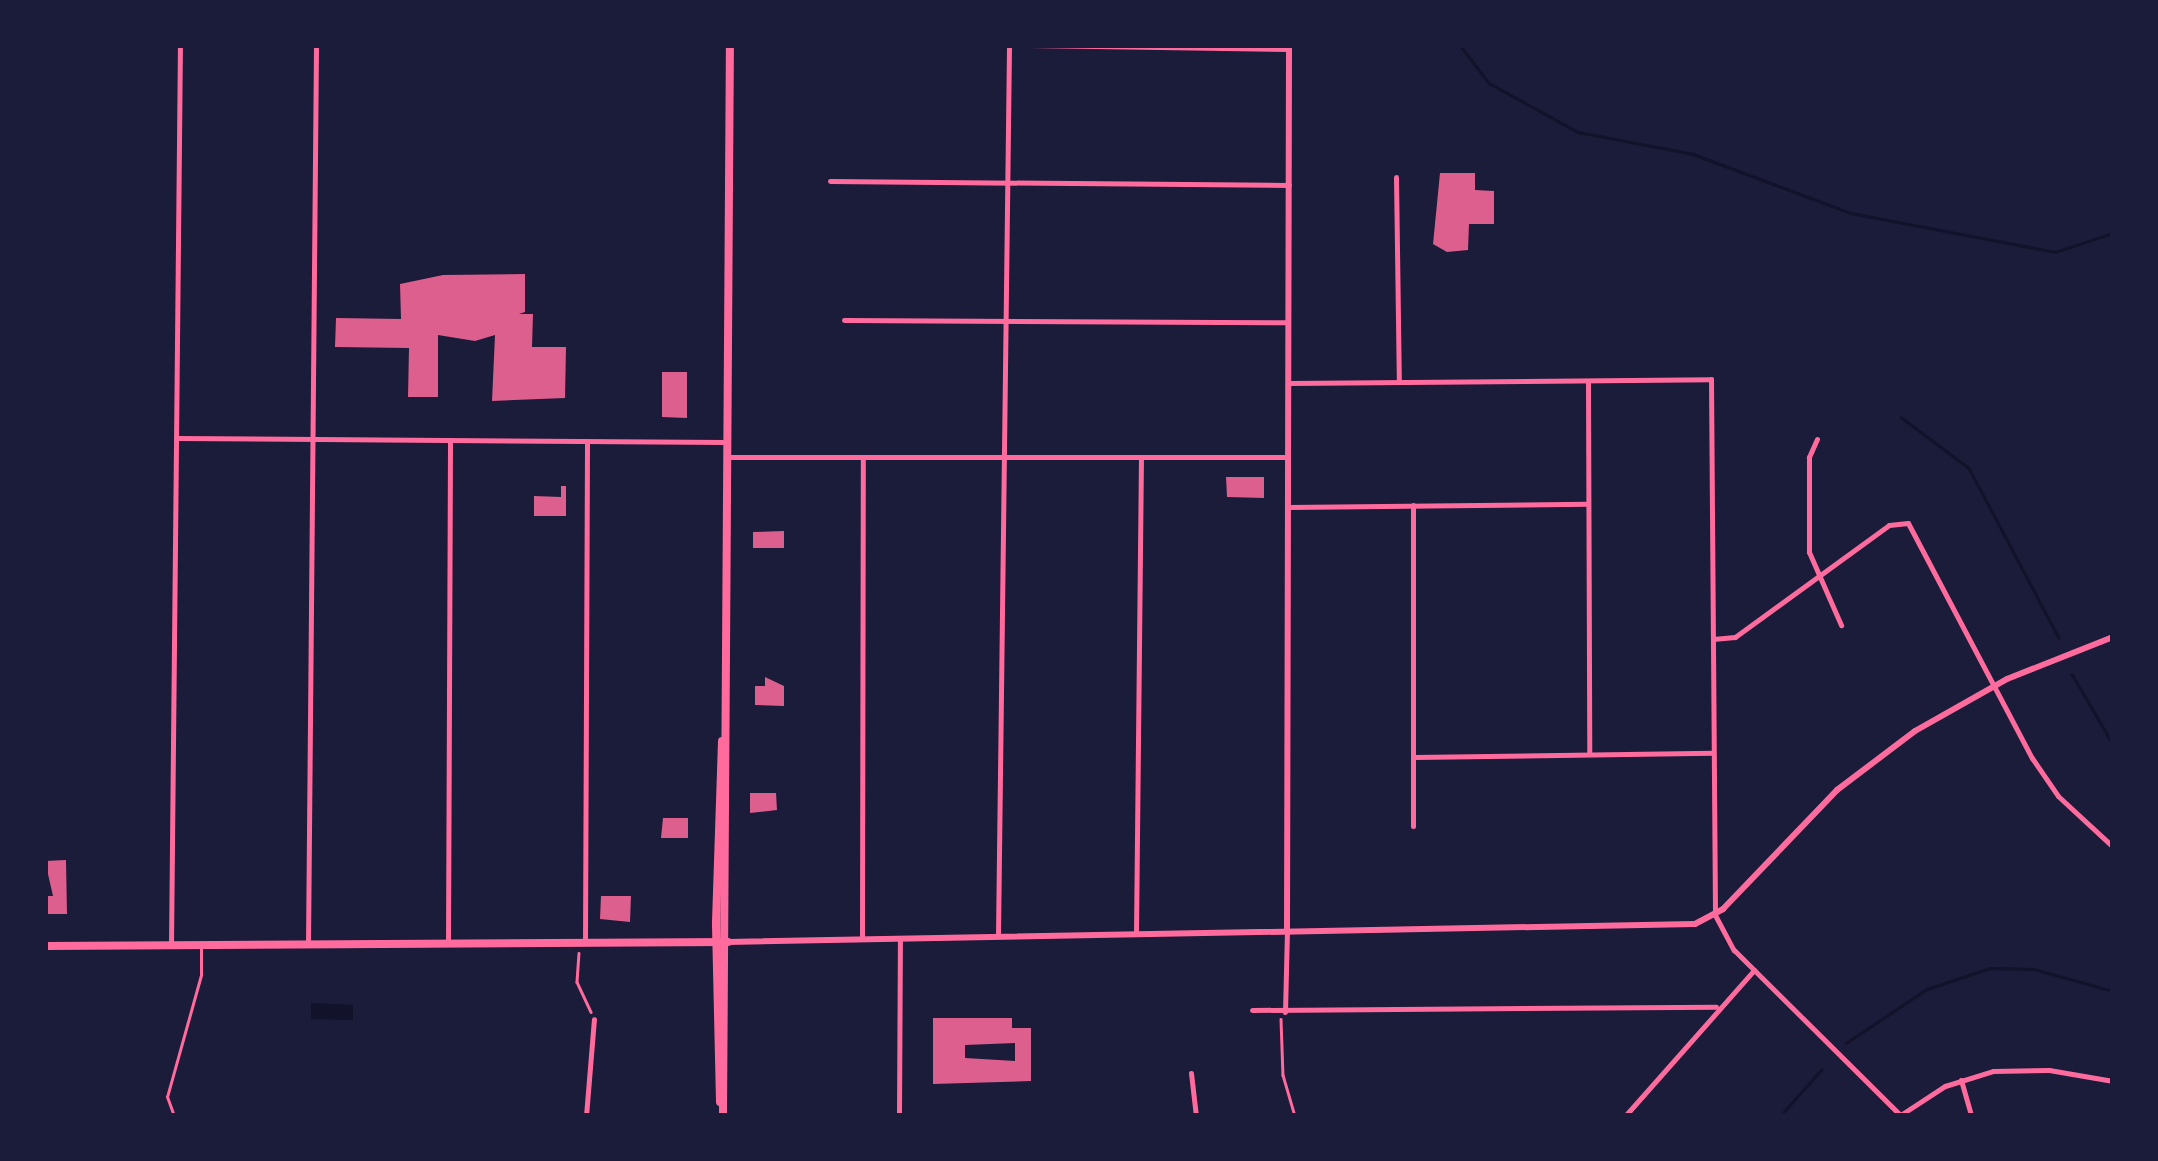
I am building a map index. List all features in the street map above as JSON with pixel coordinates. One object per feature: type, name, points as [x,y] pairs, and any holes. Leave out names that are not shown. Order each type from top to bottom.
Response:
[{"type":"main road","points":[[722,1116],[728,942],[724,717],[730,45]]},
{"type":"main road","points":[[722,1116],[716,942],[724,717]]},
{"type":"main road","points":[[45,946],[728,942]]},
{"type":"street","points":[[171,946],[180,45]]},
{"type":"street","points":[[308,945],[316,45]]},
{"type":"street","points":[[998,935],[999,471],[1006,457],[1009,45]]},
{"type":"street","points":[[1030,45],[1289,47],[1283,1015]]},
{"type":"street","points":[[1396,176],[1399,381]]},
{"type":"street","points":[[830,181],[1289,185]]},
{"type":"street","points":[[844,320],[1288,322]]},
{"type":"street","points":[[1288,383],[1711,379],[1714,915],[1724,938],[1900,1116],[1961,1080],[2032,1068],[2113,1081]]},
{"type":"street","points":[[1588,381],[1590,753]]},
{"type":"street","points":[[176,438],[726,442]]},
{"type":"street","points":[[1817,439],[1808,456],[1809,552],[1841,625]]},
{"type":"street","points":[[448,944],[450,440]]},
{"type":"street","points":[[584,943],[587,442]]},
{"type":"street","points":[[726,457],[1288,458]]},
{"type":"street","points":[[862,937],[863,458]]},
{"type":"street","points":[[1136,934],[1141,458]]},
{"type":"street","points":[[1288,506],[1588,504]]},
{"type":"street","points":[[1413,506],[1414,826]]},
{"type":"street","points":[[1713,640],[1736,637],[1898,521],[1916,532],[1994,685],[2058,796],[2113,847]]},
{"type":"street","points":[[728,942],[1676,926],[1714,915],[1837,790],[1916,731],[1994,685],[2113,637]]},
{"type":"street","points":[[1414,757],[1713,753]]},
{"type":"street","points":[[899,1116],[900,937]]},
{"type":"street","points":[[1625,1116],[1716,1007],[1754,970]]},
{"type":"street","points":[[1252,1010],[1283,1015],[1716,1007]]},
{"type":"street","points":[[586,1116],[594,1019]]},
{"type":"street","points":[[1191,1073],[1196,1116]]},
{"type":"street","points":[[1961,1080],[1971,1116]]},
{"type":"lane","points":[[174,1116],[167,1097],[194,995],[201,946]]},
{"type":"path","points":[[584,943],[577,982],[594,1019]]},
{"type":"path","points":[[1283,1015],[1283,1074],[1295,1116]]},
{"type":"shaded area","points":[[311,1003],[353,1005],[353,1020],[311,1019]]},
{"type":"building","points":[[1440,173],[1475,173],[1475,190],[1494,191],[1494,224],[1469,224],[1468,250],[1447,252],[1433,244]]},
{"type":"building","points":[[525,274],[525,312],[519,314],[533,314],[532,347],[566,347],[565,398],[492,401],[495,335],[475,341],[438,335],[438,397],[408,397],[409,348],[335,347],[336,318],[401,319],[400,284],[443,275]]},
{"type":"building","points":[[662,372],[687,372],[687,418],[662,417]]},
{"type":"building","points":[[1226,477],[1264,477],[1264,498],[1227,497]]},
{"type":"building","points":[[561,486],[566,486],[566,516],[534,516],[534,496],[561,497]]},
{"type":"building","points":[[784,531],[784,548],[753,548],[753,532]]},
{"type":"building","points":[[765,677],[784,686],[784,706],[755,705],[755,686],[765,686]]},
{"type":"building","points":[[750,793],[776,793],[777,810],[750,813]]},
{"type":"building","points":[[663,818],[688,818],[688,838],[661,838]]},
{"type":"building","points":[[66,860],[67,914],[45,914],[45,896],[53,896],[45,861]]},
{"type":"building","points":[[601,896],[631,896],[630,922],[600,919]]},
{"type":"building","points":[[933,1018],[1012,1018],[1012,1028],[1031,1028],[1031,1081],[933,1084]],"holes":[[[1015,1043],[1015,1061],[965,1058],[965,1045]]]},
{"type":"waterway","points":[[1460,45],[1489,83],[1578,132],[1693,154],[1851,213],[2055,252],[2113,233]]},
{"type":"waterway","points":[[1901,417],[1969,468],[2059,638]]},
{"type":"waterway","points":[[2072,674],[2113,744]]},
{"type":"waterway","points":[[1846,1043],[1927,989],[1990,968],[2034,969],[2113,991]]},
{"type":"waterway","points":[[1780,1116],[1821,1070]]}]
